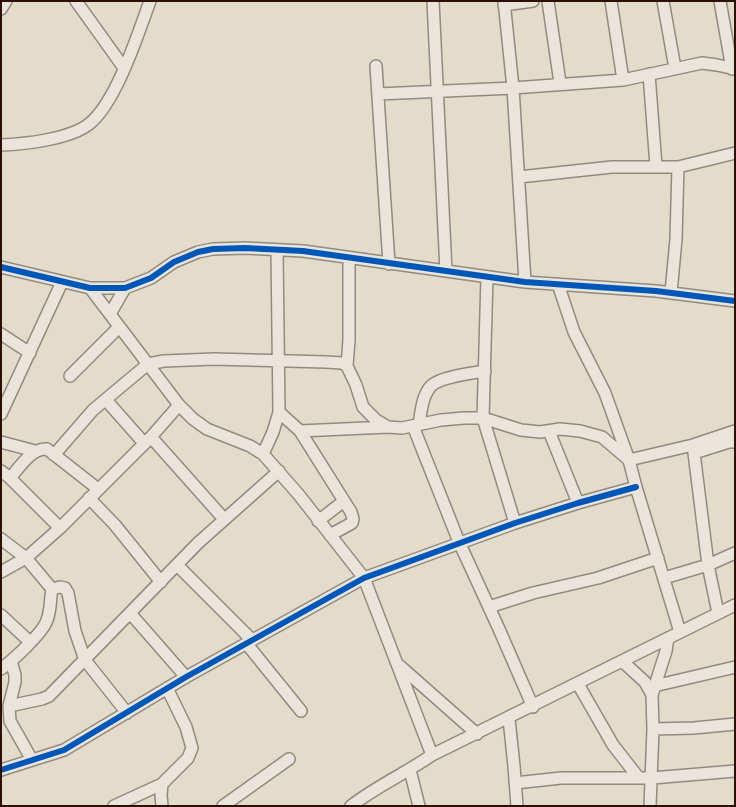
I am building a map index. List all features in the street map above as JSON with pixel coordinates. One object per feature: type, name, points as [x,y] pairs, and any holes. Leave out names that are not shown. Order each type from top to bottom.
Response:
[{"type":"street","points":[[1,9],[6,1]]},
{"type":"street","points":[[76,1],[124,68]]},
{"type":"street","points":[[1,145],[62,137],[89,124],[107,105],[137,37],[150,1]]},
{"type":"street","points":[[433,1],[446,271]]},
{"type":"street","points":[[525,282],[513,88],[504,3],[533,1]]},
{"type":"street","points":[[548,1],[560,84]]},
{"type":"street","points":[[611,1],[623,80]]},
{"type":"street","points":[[663,1],[675,68]]},
{"type":"street","points":[[378,94],[513,88],[623,80],[702,63],[734,69],[720,1]]},
{"type":"street","points":[[376,66],[389,264]]},
{"type":"street","points":[[649,74],[656,166]]},
{"type":"street","points":[[519,178],[612,167],[678,167],[735,153]]},
{"type":"street","points":[[671,293],[676,239],[678,167]]},
{"type":"street","points":[[1,267],[90,288],[126,288],[151,278],[174,262],[198,252],[213,249],[302,251],[525,282],[671,293],[735,302]]},
{"type":"street","points":[[264,454],[279,412],[278,250]]},
{"type":"street","points":[[349,258],[349,340],[347,366],[363,407],[376,420],[388,427]]},
{"type":"street","points":[[487,277],[483,418],[515,522]]},
{"type":"street","points":[[1,414],[62,282]]},
{"type":"street","points":[[558,284],[574,332],[605,393],[629,460],[680,632]]},
{"type":"street","points":[[90,288],[179,405],[193,420],[207,429],[250,446],[264,454],[364,578],[432,755]]},
{"type":"street","points":[[110,314],[126,288]]},
{"type":"street","points":[[70,376],[120,327]]},
{"type":"street","points":[[1,334],[30,353]]},
{"type":"street","points":[[54,455],[93,410],[148,364],[164,361],[214,359],[334,363],[347,366]]},
{"type":"street","points":[[485,370],[438,382],[431,386],[426,394],[416,425],[459,542],[533,706]]},
{"type":"street","points":[[106,400],[148,440],[224,519]]},
{"type":"street","points":[[1,572],[26,558],[60,528],[148,440],[179,405]]},
{"type":"street","points":[[279,412],[300,430],[352,512],[352,523],[330,535]]},
{"type":"street","points":[[300,430],[402,428],[441,420],[483,418],[521,430],[540,432],[560,429],[580,431],[602,437],[629,460]]},
{"type":"street","points":[[549,431],[578,503]]},
{"type":"street","points":[[629,460],[694,449],[734,433]]},
{"type":"street","points":[[1,442],[35,451]]},
{"type":"street","points":[[60,528],[6,475],[41,448],[47,449],[98,489]]},
{"type":"street","points":[[694,449],[708,565],[718,613]]},
{"type":"street","points":[[9,706],[42,700],[49,696],[224,519],[279,471]]},
{"type":"street","points":[[1,770],[64,750],[186,677],[364,578],[382,573],[515,522],[636,487]]},
{"type":"street","points":[[89,498],[110,520],[161,582]]},
{"type":"street","points":[[318,521],[344,501]]},
{"type":"street","points":[[1,539],[26,558],[52,589],[48,620],[43,628],[12,661],[1,668]]},
{"type":"street","points":[[664,578],[708,565],[735,553]]},
{"type":"street","points":[[489,606],[533,593],[598,578],[658,558]]},
{"type":"street","points":[[177,565],[249,641],[301,711]]},
{"type":"street","points":[[52,589],[65,588],[68,593],[75,631],[85,660],[128,713]]},
{"type":"street","points":[[352,806],[368,793],[410,770],[432,755],[509,719],[735,605]]},
{"type":"street","points":[[130,613],[186,677]]},
{"type":"street","points":[[1,615],[30,642]]},
{"type":"street","points":[[650,806],[653,690],[668,638]]},
{"type":"street","points":[[12,661],[15,682],[9,714],[12,727],[32,760]]},
{"type":"street","points":[[622,661],[653,690]]},
{"type":"street","points":[[398,665],[478,734]]},
{"type":"street","points":[[653,690],[735,667]]},
{"type":"street","points":[[578,684],[614,745],[638,777]]},
{"type":"street","points":[[114,806],[162,784],[188,758],[192,748],[186,727],[167,688]]},
{"type":"street","points":[[509,719],[517,806]]},
{"type":"street","points":[[653,728],[694,728],[735,724]]},
{"type":"street","points":[[224,806],[289,758]]},
{"type":"street","points":[[410,770],[419,806]]},
{"type":"street","points":[[515,783],[561,778],[652,778],[735,771]]},
{"type":"street","points":[[162,784],[160,795],[162,806]]},
{"type":"cycle path","points":[[1,267],[90,288],[125,288],[151,278],[174,262],[198,252],[213,249],[245,248],[303,251],[525,282],[656,291],[735,301]]},
{"type":"cycle path","points":[[1,770],[64,750],[186,677],[364,578],[515,523],[636,487]]}]
